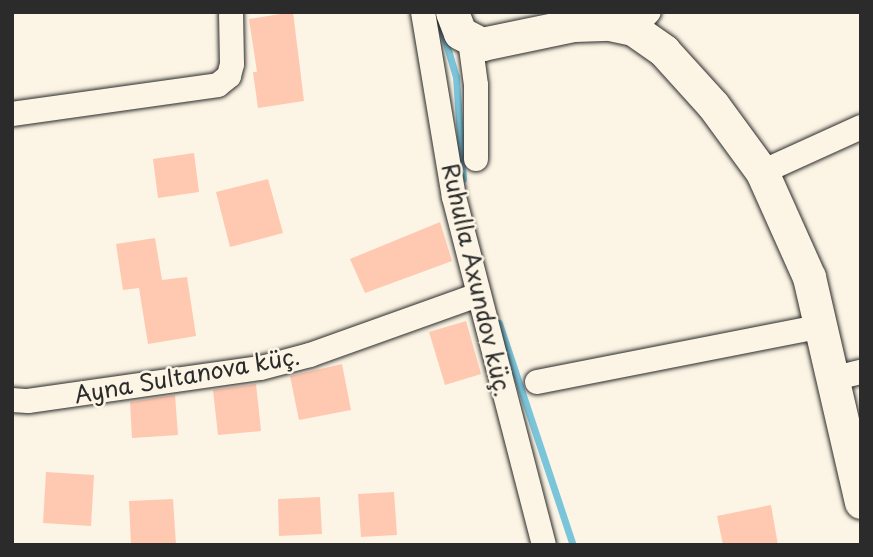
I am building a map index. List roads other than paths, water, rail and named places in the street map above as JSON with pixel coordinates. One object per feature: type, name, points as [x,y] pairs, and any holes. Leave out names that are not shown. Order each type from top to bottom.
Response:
[{"type":"street","points":[[12,114],[218,85],[229,76],[232,64],[231,12]]},
{"type":"street","name":"Ruhulla Axundov küç.","points":[[423,12],[454,197],[544,545]]},
{"type":"street","points":[[452,12],[460,33],[470,40],[495,43],[555,28],[641,20],[664,51],[713,105],[762,172],[792,233],[822,326],[847,375],[861,502]]},
{"type":"street","points":[[470,40],[476,85],[476,159]]},
{"type":"street","points":[[762,172],[861,127]]},
{"type":"street","name":"Ayna Sultanova küç.","points":[[12,400],[28,401],[261,368],[310,355],[478,295]]},
{"type":"street","points":[[537,382],[822,326]]},
{"type":"waterway","points":[[439,19],[456,77],[463,179]]},
{"type":"waterway","points":[[499,323],[573,545]]}]
